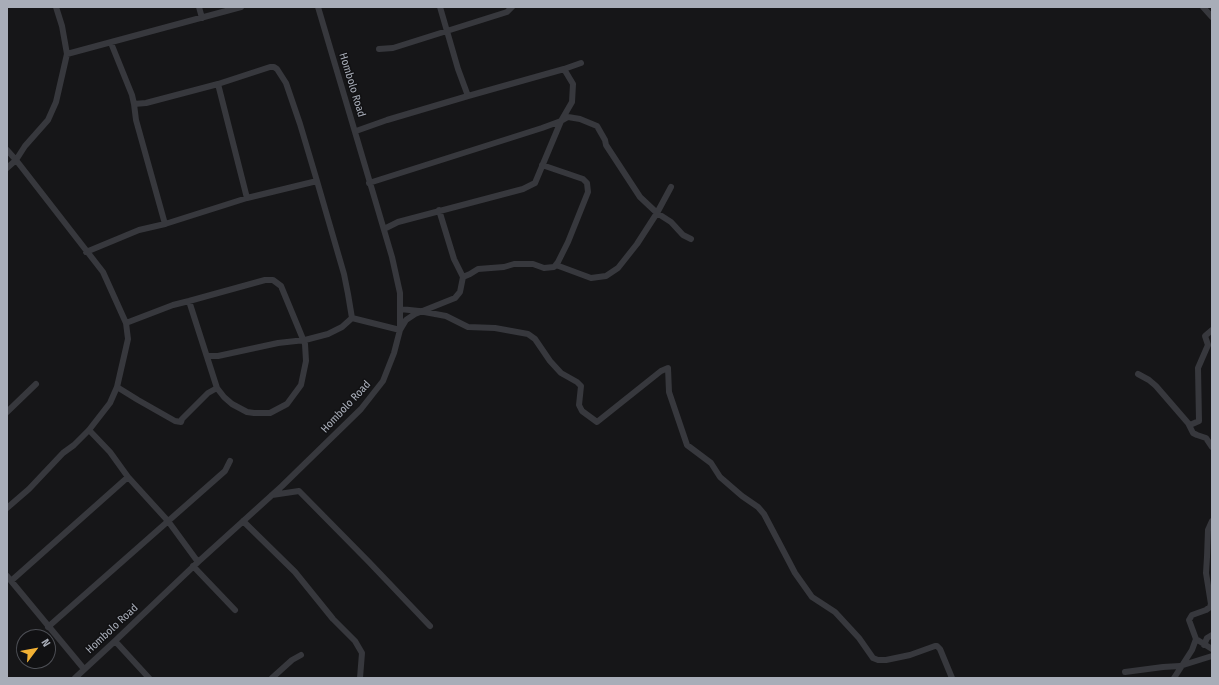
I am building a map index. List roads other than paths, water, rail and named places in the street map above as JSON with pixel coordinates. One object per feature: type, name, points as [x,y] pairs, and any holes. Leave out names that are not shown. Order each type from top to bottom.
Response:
[{"type":"street","points":[[7,168],[16,160],[25,146],[48,120],[56,102],[67,54],[62,26],[56,7]]},
{"type":"street","points":[[199,7],[202,18]]},
{"type":"street","points":[[67,54],[241,7]]},
{"type":"street","name":"Hombolo Road","points":[[77,677],[195,564],[282,486],[361,409],[377,390],[383,380],[394,353],[400,330],[400,293],[392,257],[369,183],[356,131],[318,7]]},
{"type":"street","points":[[440,7],[458,69],[468,96]]},
{"type":"street","points":[[379,49],[393,48],[508,12],[512,7]]},
{"type":"street","points":[[1203,7],[1212,17]]},
{"type":"street","points":[[111,43],[134,104],[136,120],[165,224]]},
{"type":"street","points":[[356,131],[387,120],[581,63]]},
{"type":"street","points":[[134,104],[146,103],[218,84],[270,67],[277,69],[288,90],[317,181],[344,274],[352,318],[349,322],[334,332],[305,340],[278,343],[218,356],[207,356]]},
{"type":"street","points":[[384,229],[398,222],[523,189],[535,183],[560,121],[572,102],[573,84],[564,69]]},
{"type":"street","points":[[218,84],[247,198]]},
{"type":"street","points":[[369,183],[542,128],[568,117],[580,118],[597,126],[605,140],[606,145],[640,197],[657,213],[671,222],[683,235],[691,239]]},
{"type":"street","points":[[7,150],[103,272],[126,323],[128,339],[117,387],[110,403],[89,430],[74,445],[63,453],[29,489],[7,508]]},
{"type":"street","points":[[463,277],[478,269],[504,267],[514,264],[533,264],[544,268],[554,267],[556,265],[568,242],[588,192],[587,183],[583,179],[542,165]]},
{"type":"street","points":[[86,252],[139,230],[165,224],[247,198],[317,181]]},
{"type":"street","points":[[556,265],[591,278],[606,276],[618,268],[637,244],[657,213],[671,187]]},
{"type":"street","points":[[352,318],[400,330],[406,320],[423,311],[455,298],[460,292],[463,277],[454,259],[439,210]]},
{"type":"street","points":[[126,323],[189,301],[265,280],[273,280],[281,286],[305,340],[306,361],[301,385],[287,404],[279,409],[262,414],[247,412],[232,404],[224,397],[217,388],[189,301]]},
{"type":"street","points":[[400,308],[446,316],[468,327],[495,328],[528,334],[535,339],[550,361],[561,373],[581,386],[579,406],[582,411],[597,422],[661,371],[668,368],[669,392],[687,445],[711,463],[720,477],[742,496],[758,507],[764,514],[795,572],[812,597],[835,612],[859,638],[873,658],[878,660],[886,660],[910,655],[937,646],[940,649],[952,678]]},
{"type":"street","points":[[1190,425],[1199,421],[1198,368],[1208,345],[1205,336],[1212,330]]},
{"type":"street","points":[[1138,374],[1156,386],[1190,425],[1193,433],[1206,438],[1212,446]]},
{"type":"street","points":[[7,412],[36,384]]},
{"type":"street","points":[[117,387],[175,421],[181,422],[182,419],[208,393],[217,388]]},
{"type":"street","points":[[89,430],[110,452],[128,477],[168,521],[195,564],[235,610]]},
{"type":"street","points":[[48,627],[225,471],[230,461]]},
{"type":"street","points":[[84,669],[9,578],[128,477]]},
{"type":"street","points":[[272,495],[299,491],[430,626]]},
{"type":"street","points":[[243,521],[295,572],[333,619],[355,641],[362,653],[360,678]]},
{"type":"street","points":[[1212,521],[1208,530],[1211,604],[1206,610],[1192,615],[1189,620],[1196,639],[1212,649]]},
{"type":"street","points":[[1204,645],[1207,638],[1212,635]]},
{"type":"street","points":[[1174,678],[1180,666],[1192,650],[1196,639]]},
{"type":"street","points":[[115,641],[149,678]]},
{"type":"street","points":[[272,678],[292,660],[301,655]]},
{"type":"street","points":[[1125,672],[1180,666],[1212,656]]}]
